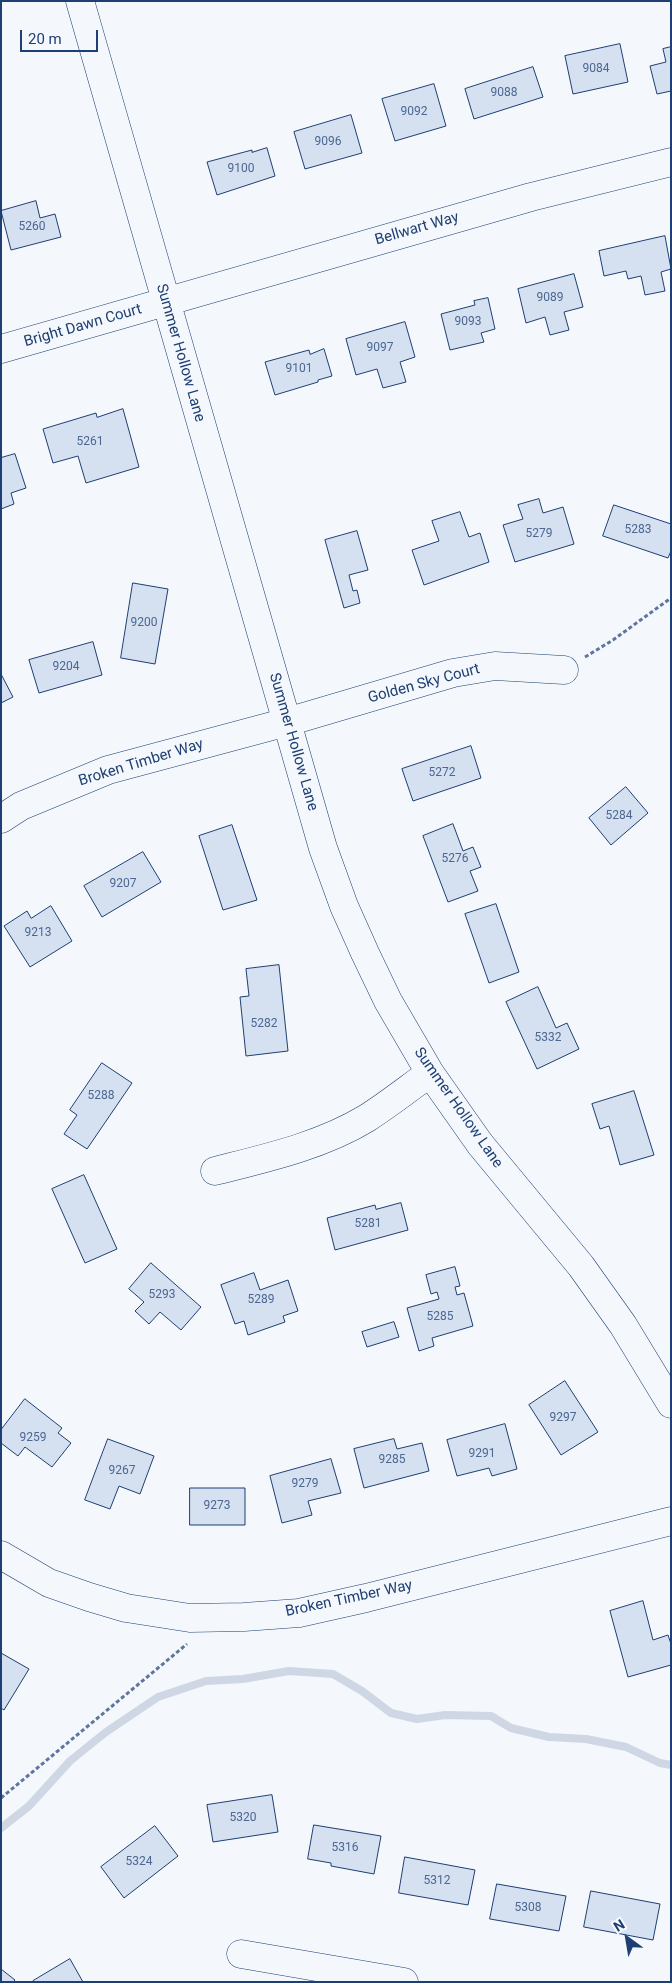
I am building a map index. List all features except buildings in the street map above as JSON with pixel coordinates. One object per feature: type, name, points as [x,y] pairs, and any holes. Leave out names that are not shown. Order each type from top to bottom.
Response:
[{"type":"street","name":"Summer Hollow Lane","points":[[80,1],[323,848],[344,906],[388,1001],[430,1073],[480,1144],[582,1266],[623,1325],[671,1404]]},
{"type":"street","name":"Bellwart Way","points":[[166,302],[530,196],[671,162]]},
{"type":"street","name":"Bright Dawn Court","points":[[1,349],[166,302]]},
{"type":"street","name":"Golden Sky Court","points":[[287,722],[453,673],[495,666],[564,670]]},
{"type":"street","name":"Broken Timber Way","points":[[1,819],[22,806],[108,770],[287,722]]},
{"type":"street","points":[[215,1170],[280,1154],[321,1140],[366,1118],[430,1073]]},
{"type":"street","name":"Broken Timber Way","points":[[1,1555],[48,1583],[89,1598],[126,1608],[190,1618],[244,1617],[299,1613],[366,1598],[671,1521]]},
{"type":"street","points":[[240,1954],[404,1982]]},
{"type":"path","points":[[564,670],[613,640],[671,598]]},
{"type":"path","points":[[1,1798],[132,1688],[187,1645],[190,1618]]},
{"type":"waterway","points":[[1,1828],[29,1806],[70,1761],[106,1732],[158,1697],[206,1681],[243,1679],[289,1671],[333,1674],[362,1691],[391,1713],[417,1719],[445,1715],[491,1716],[511,1728],[549,1737],[586,1739],[626,1747],[660,1763],[671,1765]]}]
